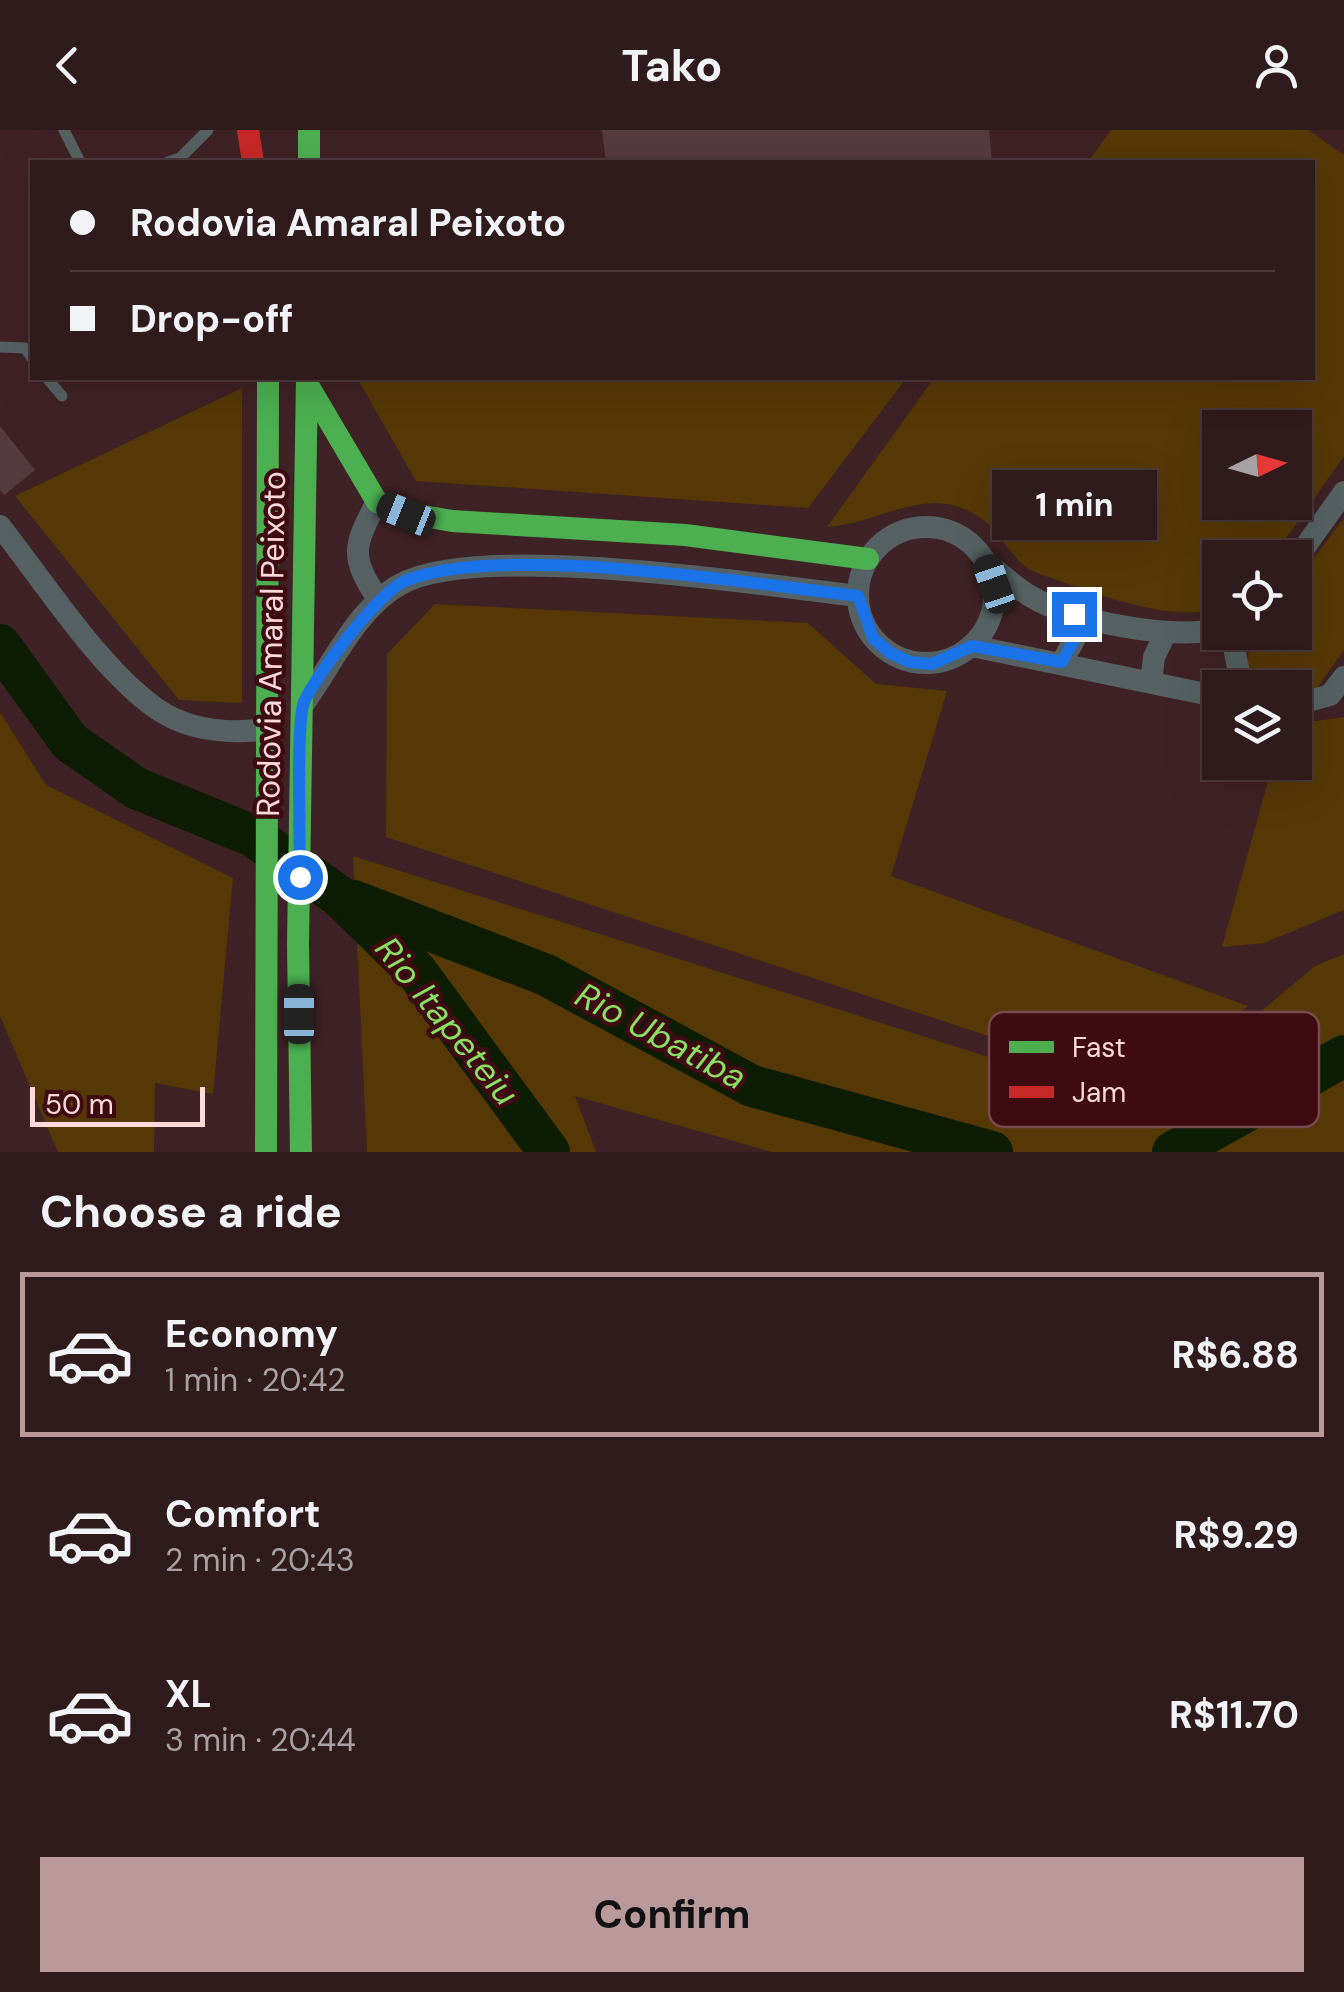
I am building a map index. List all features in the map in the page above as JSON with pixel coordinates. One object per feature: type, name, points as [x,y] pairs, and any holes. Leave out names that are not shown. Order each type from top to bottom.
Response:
[{"type":"main road","points":[[308,160],[309,130]]},
{"type":"main road","name":"Rodovia Amaral Peixoto","points":[[266,1152],[268,380]]},
{"type":"main road","points":[[307,381],[377,502],[406,514],[452,521],[556,524],[684,535],[868,559]]},
{"type":"main road","name":"Rodovia Amaral Peixoto","points":[[302,1152],[298,944],[307,381]]},
{"type":"street","points":[[1310,540],[1344,492]]},
{"type":"street","points":[[377,502],[357,543],[356,561],[378,599]]},
{"type":"street","points":[[0,526],[76,624],[157,709],[214,730],[269,729]]},
{"type":"street","points":[[938,528],[975,546],[987,563],[994,584],[994,607],[986,628],[972,646],[932,664],[890,653],[873,638],[858,596],[868,559],[898,532],[938,528]]},
{"type":"street","points":[[987,563],[1031,597],[1074,614],[1166,632],[1202,630]]},
{"type":"street","points":[[302,704],[378,599],[402,582],[426,574],[531,566],[858,596]]},
{"type":"street","points":[[1062,662],[1074,640],[1074,614]]},
{"type":"street","points":[[1151,682],[1154,657],[1166,632]]},
{"type":"street","points":[[972,646],[1202,693]]},
{"type":"street","points":[[1312,698],[1339,688]]},
{"type":"lane","points":[[64,130],[79,160]]},
{"type":"lane","points":[[174,160],[208,130]]},
{"type":"lane","points":[[0,347],[24,348],[30,356]]},
{"type":"lane","points":[[50,380],[62,396]]},
{"type":"shaded area","points":[[1111,130],[1308,130],[1344,155],[1344,456],[1312,502],[1312,410],[1202,410],[1202,520],[1299,520],[1285,540],[1202,540],[1202,611],[1152,609],[1034,572],[1018,560],[987,523],[960,507],[922,504],[827,527],[933,380],[1315,380],[1315,160],[1089,160]]},
{"type":"shaded area","points":[[358,380],[905,380],[808,508],[416,481]]},
{"type":"shaded area","points":[[242,388],[242,703],[179,700],[15,496]]},
{"type":"shaded area","points":[[1344,518],[1344,650],[1312,691],[1312,670],[1249,670],[1248,653],[1312,650],[1312,560]]},
{"type":"shaded area","points":[[435,604],[808,623],[876,684],[947,691],[891,876],[1248,1006],[1240,1012],[989,1012],[989,1036],[386,837],[387,654]]},
{"type":"shaded area","points":[[0,712],[46,785],[233,878],[213,1094],[155,1083],[154,1152],[58,1152],[0,1016]]},
{"type":"shaded area","points":[[1344,717],[1344,910],[1264,943],[1222,947],[1268,780],[1312,780],[1312,722]]},
{"type":"shaded area","points":[[353,856],[989,1057],[989,1127],[1319,1127],[1319,1012],[1260,1012],[1315,966],[1344,954],[1344,1152],[772,1152],[575,1096],[596,1152],[367,1152]]},
{"type":"building","points":[[602,130],[989,130],[992,160],[606,160]]},
{"type":"building","points":[[0,426],[35,470],[4,495],[0,490]]},
{"type":"waterway","name":"Rio Itapeteiu","points":[[0,645],[70,742],[136,788],[253,836],[339,896],[416,971],[549,1152]]},
{"type":"waterway","name":"Rio Ubatiba","points":[[354,901],[546,975],[752,1086],[992,1152]]},
{"type":"waterway","name":"Rio Ubatiba","points":[[1319,1070],[1344,1056]]},
{"type":"waterway","name":"Rio Ubatiba","points":[[1173,1152],[1218,1127]]},
{"type":"traffic: fast","points":[[309,130],[309,160]]},
{"type":"traffic: fast","points":[[266,1152],[268,380]]},
{"type":"traffic: fast","points":[[301,1152],[298,944],[307,380]]},
{"type":"traffic: fast","points":[[308,385],[377,502],[406,513],[452,521],[685,535],[868,559]]},
{"type":"traffic: jam","points":[[248,130],[253,160]]},
{"type":"route","points":[[300,877],[302,704],[378,599],[402,582],[453,569],[531,566],[858,596],[862,618],[873,638],[890,653],[910,662],[932,664],[954,658],[972,646],[1062,662],[1074,640],[1074,614]]}]
